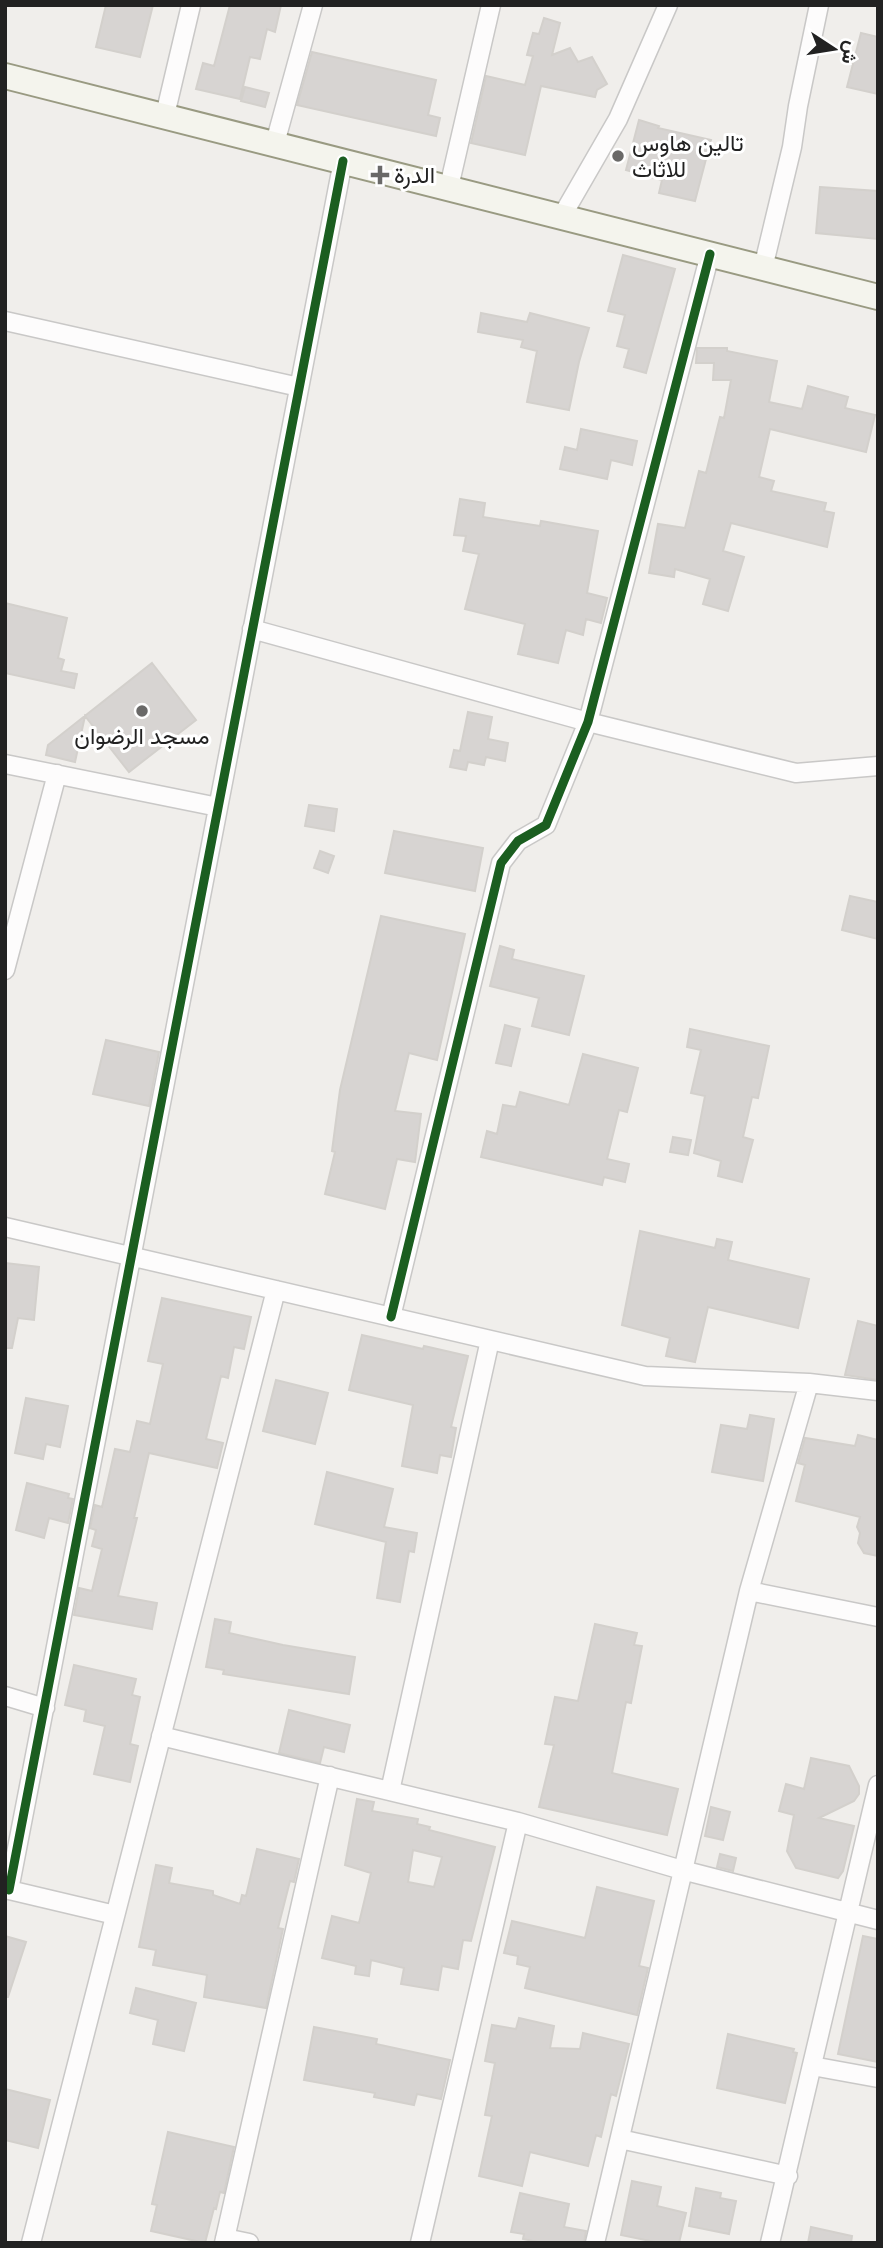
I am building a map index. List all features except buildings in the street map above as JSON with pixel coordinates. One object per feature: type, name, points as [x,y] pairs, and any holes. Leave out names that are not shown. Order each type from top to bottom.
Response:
[{"type":"street","points":[[165,115],[191,5]]},
{"type":"street","points":[[275,143],[313,5]]},
{"type":"street","points":[[449,187],[491,5]]},
{"type":"street","points":[[562,216],[618,119],[668,5]]},
{"type":"street","points":[[763,268],[792,147],[820,5]]},
{"type":"street","points":[[5,76],[878,297]]},
{"type":"street","points":[[115,1915],[7,1890],[45,1707],[343,161]]},
{"type":"street","points":[[391,1317],[501,863],[518,841],[546,825],[588,722],[710,254]]},
{"type":"street","points":[[5,321],[299,387]]},
{"type":"street","points":[[252,629],[588,722],[796,773],[878,766]]},
{"type":"street","points":[[5,764],[218,807]]},
{"type":"street","points":[[5,970],[57,774]]},
{"type":"street","points":[[5,1227],[645,1376],[808,1383],[878,1391]]},
{"type":"street","points":[[31,2243],[276,1290]]},
{"type":"street","points":[[390,1791],[490,1340]]},
{"type":"street","points":[[595,2243],[748,1591],[808,1383]]},
{"type":"street","points":[[748,1591],[878,1617]]},
{"type":"street","points":[[5,1696],[45,1707]]},
{"type":"street","points":[[161,1736],[519,1822],[682,1870],[878,1920]]},
{"type":"street","points":[[249,2243],[225,2240],[330,1776]]},
{"type":"street","points":[[770,2243],[788,2176],[878,1786]]},
{"type":"street","points":[[420,2243],[519,1822]]},
{"type":"street","points":[[812,2066],[878,2078]]},
{"type":"street","points":[[620,2139],[788,2176]]},
{"type":"cycle path","points":[[9,1890],[343,161]]},
{"type":"cycle path","points":[[391,1317],[501,863],[518,841],[546,825],[588,722],[710,254]]},
{"type":"place","name":"تالين هاوس للاثاث","points":[[618,156]]},
{"type":"place","name":"الدرة","points":[[380,175]]},
{"type":"place","name":"مسجد الرضوان","points":[[142,711]]}]
